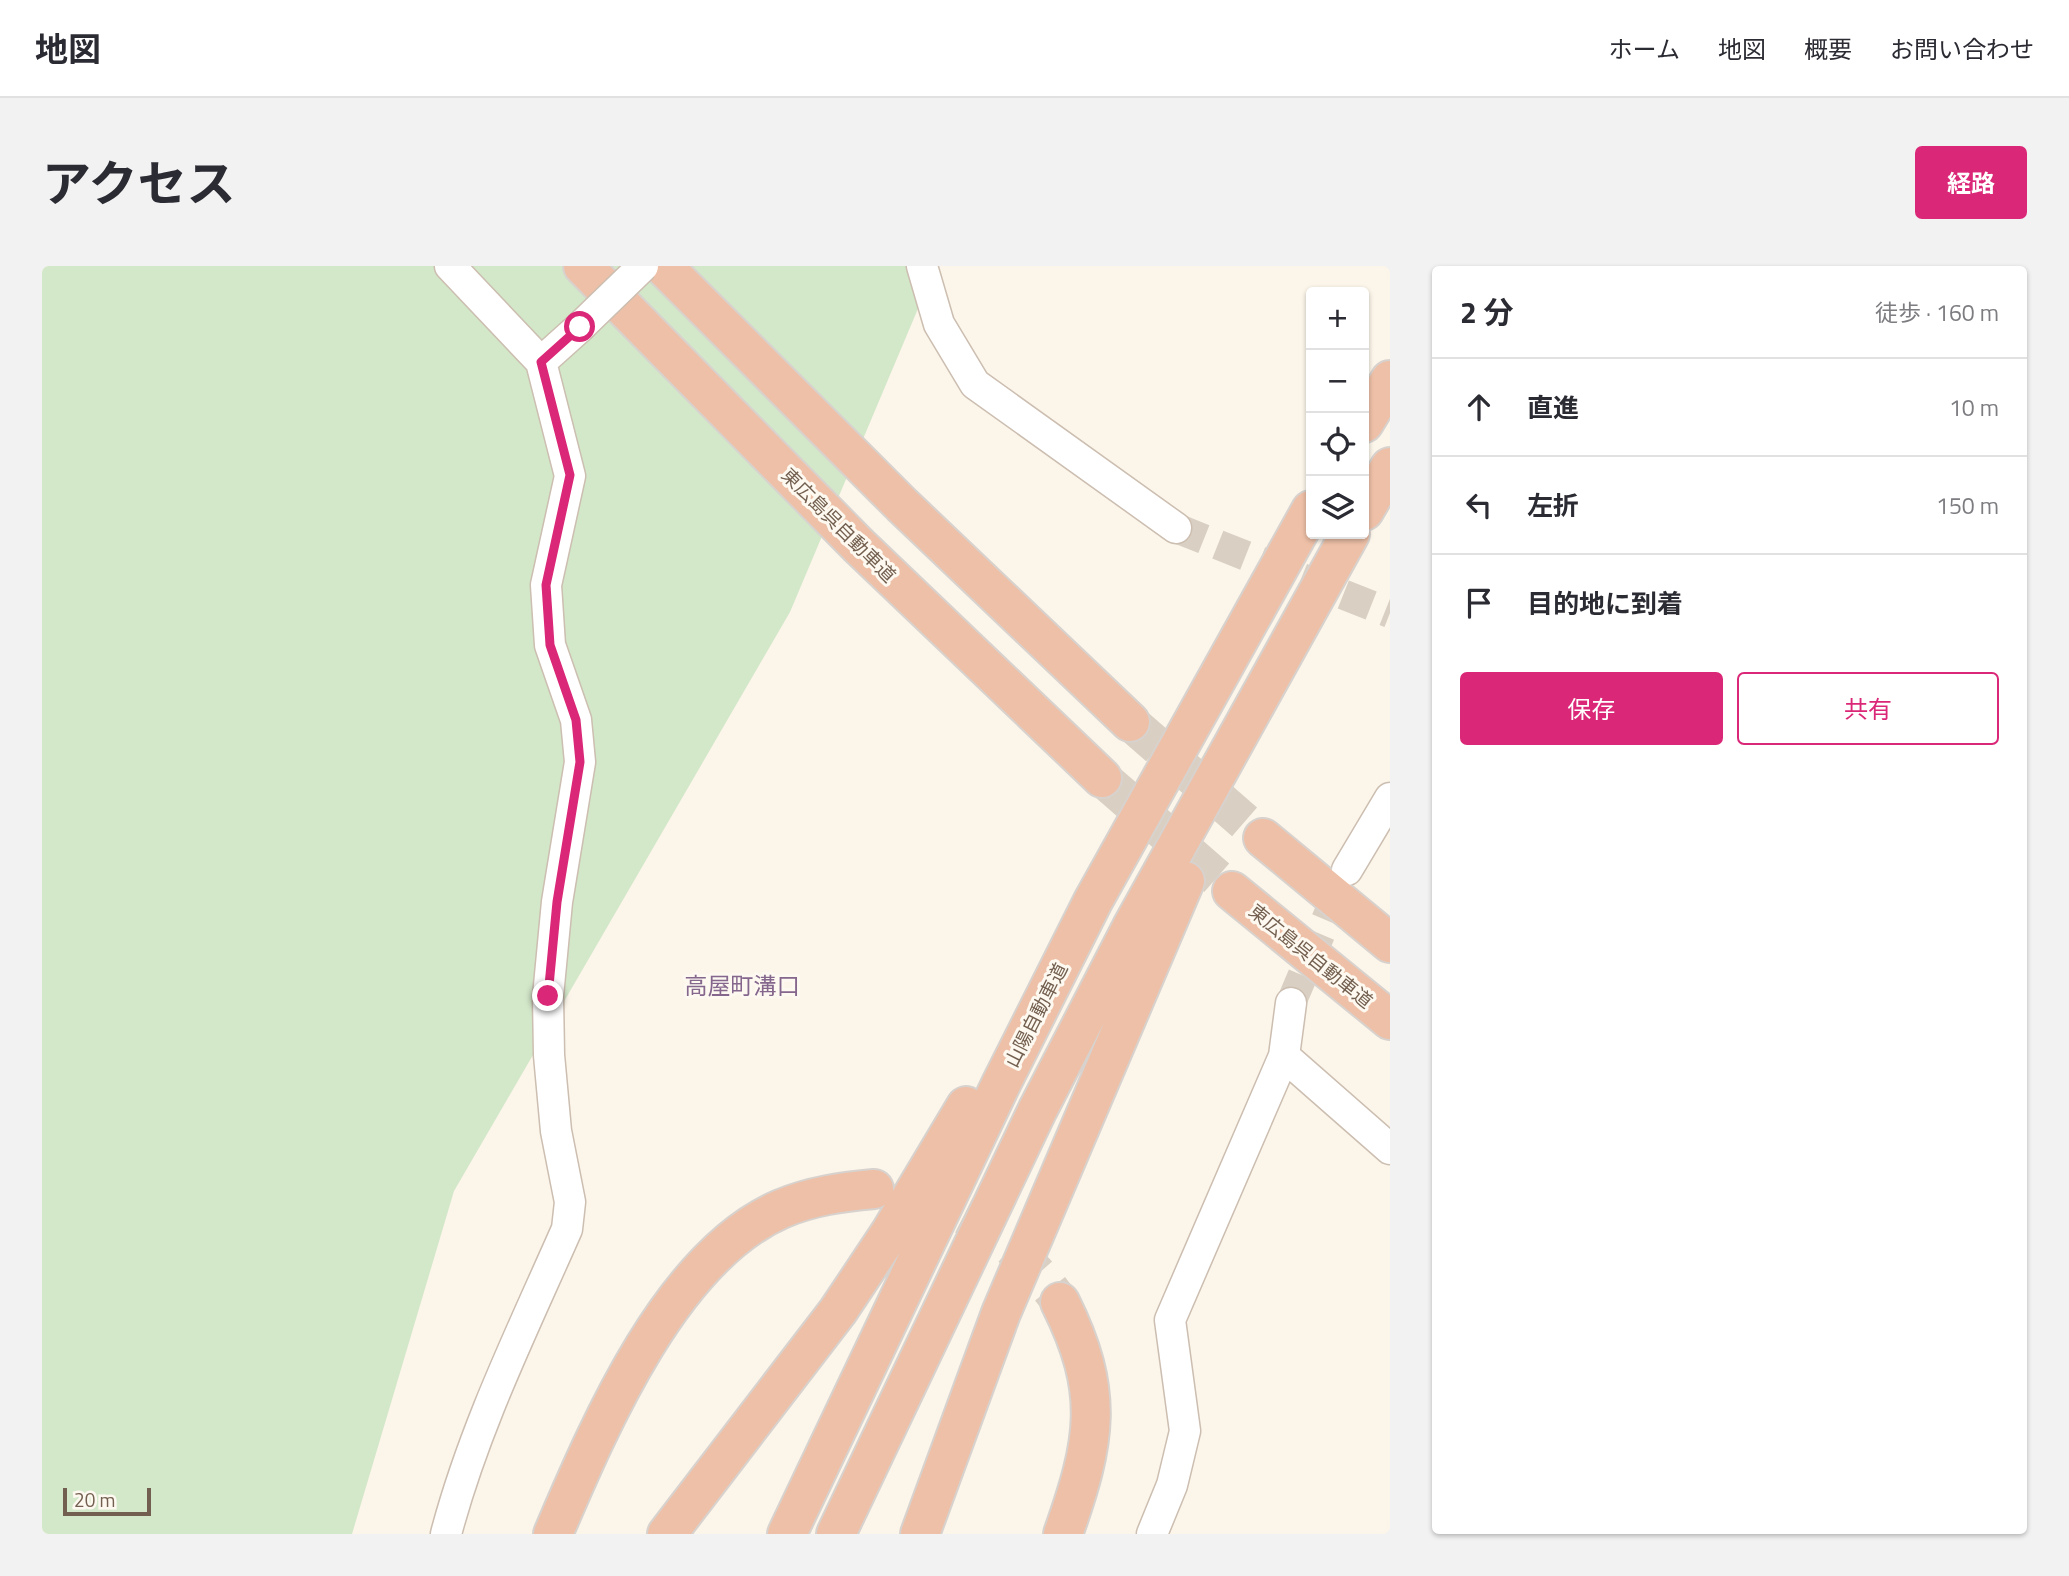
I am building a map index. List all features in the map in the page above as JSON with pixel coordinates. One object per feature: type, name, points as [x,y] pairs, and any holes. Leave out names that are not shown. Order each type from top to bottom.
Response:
[{"type":"highway","name":"東広島呉自動車道","points":[[583,266],[848,535],[1101,778]]},
{"type":"highway","points":[[663,266],[902,505],[1130,722]]},
{"type":"highway","points":[[1369,415],[1390,380]]},
{"type":"highway","points":[[1369,503],[1390,467]]},
{"type":"highway","name":"山陽自動車道","points":[[787,1534],[1093,901],[1306,519]]},
{"type":"highway","points":[[836,1534],[1037,1111],[1133,925],[1344,545]]},
{"type":"highway","points":[[920,1534],[1001,1313],[1158,937],[1344,545]]},
{"type":"highway","points":[[1263,838],[1390,943]]},
{"type":"highway","name":"東広島呉自動車道","points":[[1232,891],[1381,1014]]},
{"type":"highway","points":[[667,1534],[838,1311],[897,1222],[984,1074],[1044,999]]},
{"type":"highway","points":[[553,1534],[593,1444],[626,1380],[660,1323],[695,1275],[735,1238],[780,1210],[828,1194],[874,1189]]},
{"type":"highway","points":[[1060,1302],[1079,1341],[1090,1384],[1091,1430],[1081,1483],[1063,1534]]},
{"type":"street","points":[[446,1534],[458,1487],[567,1229],[570,1202],[556,1131],[549,1055],[548,996],[557,902],[580,762],[576,720],[550,645],[546,585],[570,475],[541,362],[450,266]]},
{"type":"street","points":[[541,362],[643,266]]},
{"type":"street","points":[[922,266],[939,324],[975,384],[1176,528]]},
{"type":"street","points":[[1347,870],[1390,798]]},
{"type":"street","points":[[1152,1534],[1172,1485],[1185,1431],[1170,1320],[1284,1056],[1291,1003]]},
{"type":"street","points":[[1284,1056],[1390,1149]]},
{"type":"green space","points":[[42,266],[936,266],[790,612],[454,1191],[352,1534],[42,1534]]},
{"type":"tunnel","points":[[1176,528],[1390,613]]},
{"type":"tunnel","points":[[1130,722],[1263,838]]},
{"type":"tunnel","points":[[1102,778],[1232,891]]},
{"type":"tunnel","points":[[1291,1003],[1343,880]]},
{"type":"tunnel","points":[[910,1197],[955,1212],[995,1235],[1030,1265],[1060,1302]]},
{"type":"district","name":"高屋町溝口","points":[[742,986]]},
{"type":"route","points":[[548,996],[557,902],[575,809],[580,762],[576,720],[550,645],[547,616],[546,585],[562,524],[570,475],[541,362],[580,327]]}]
